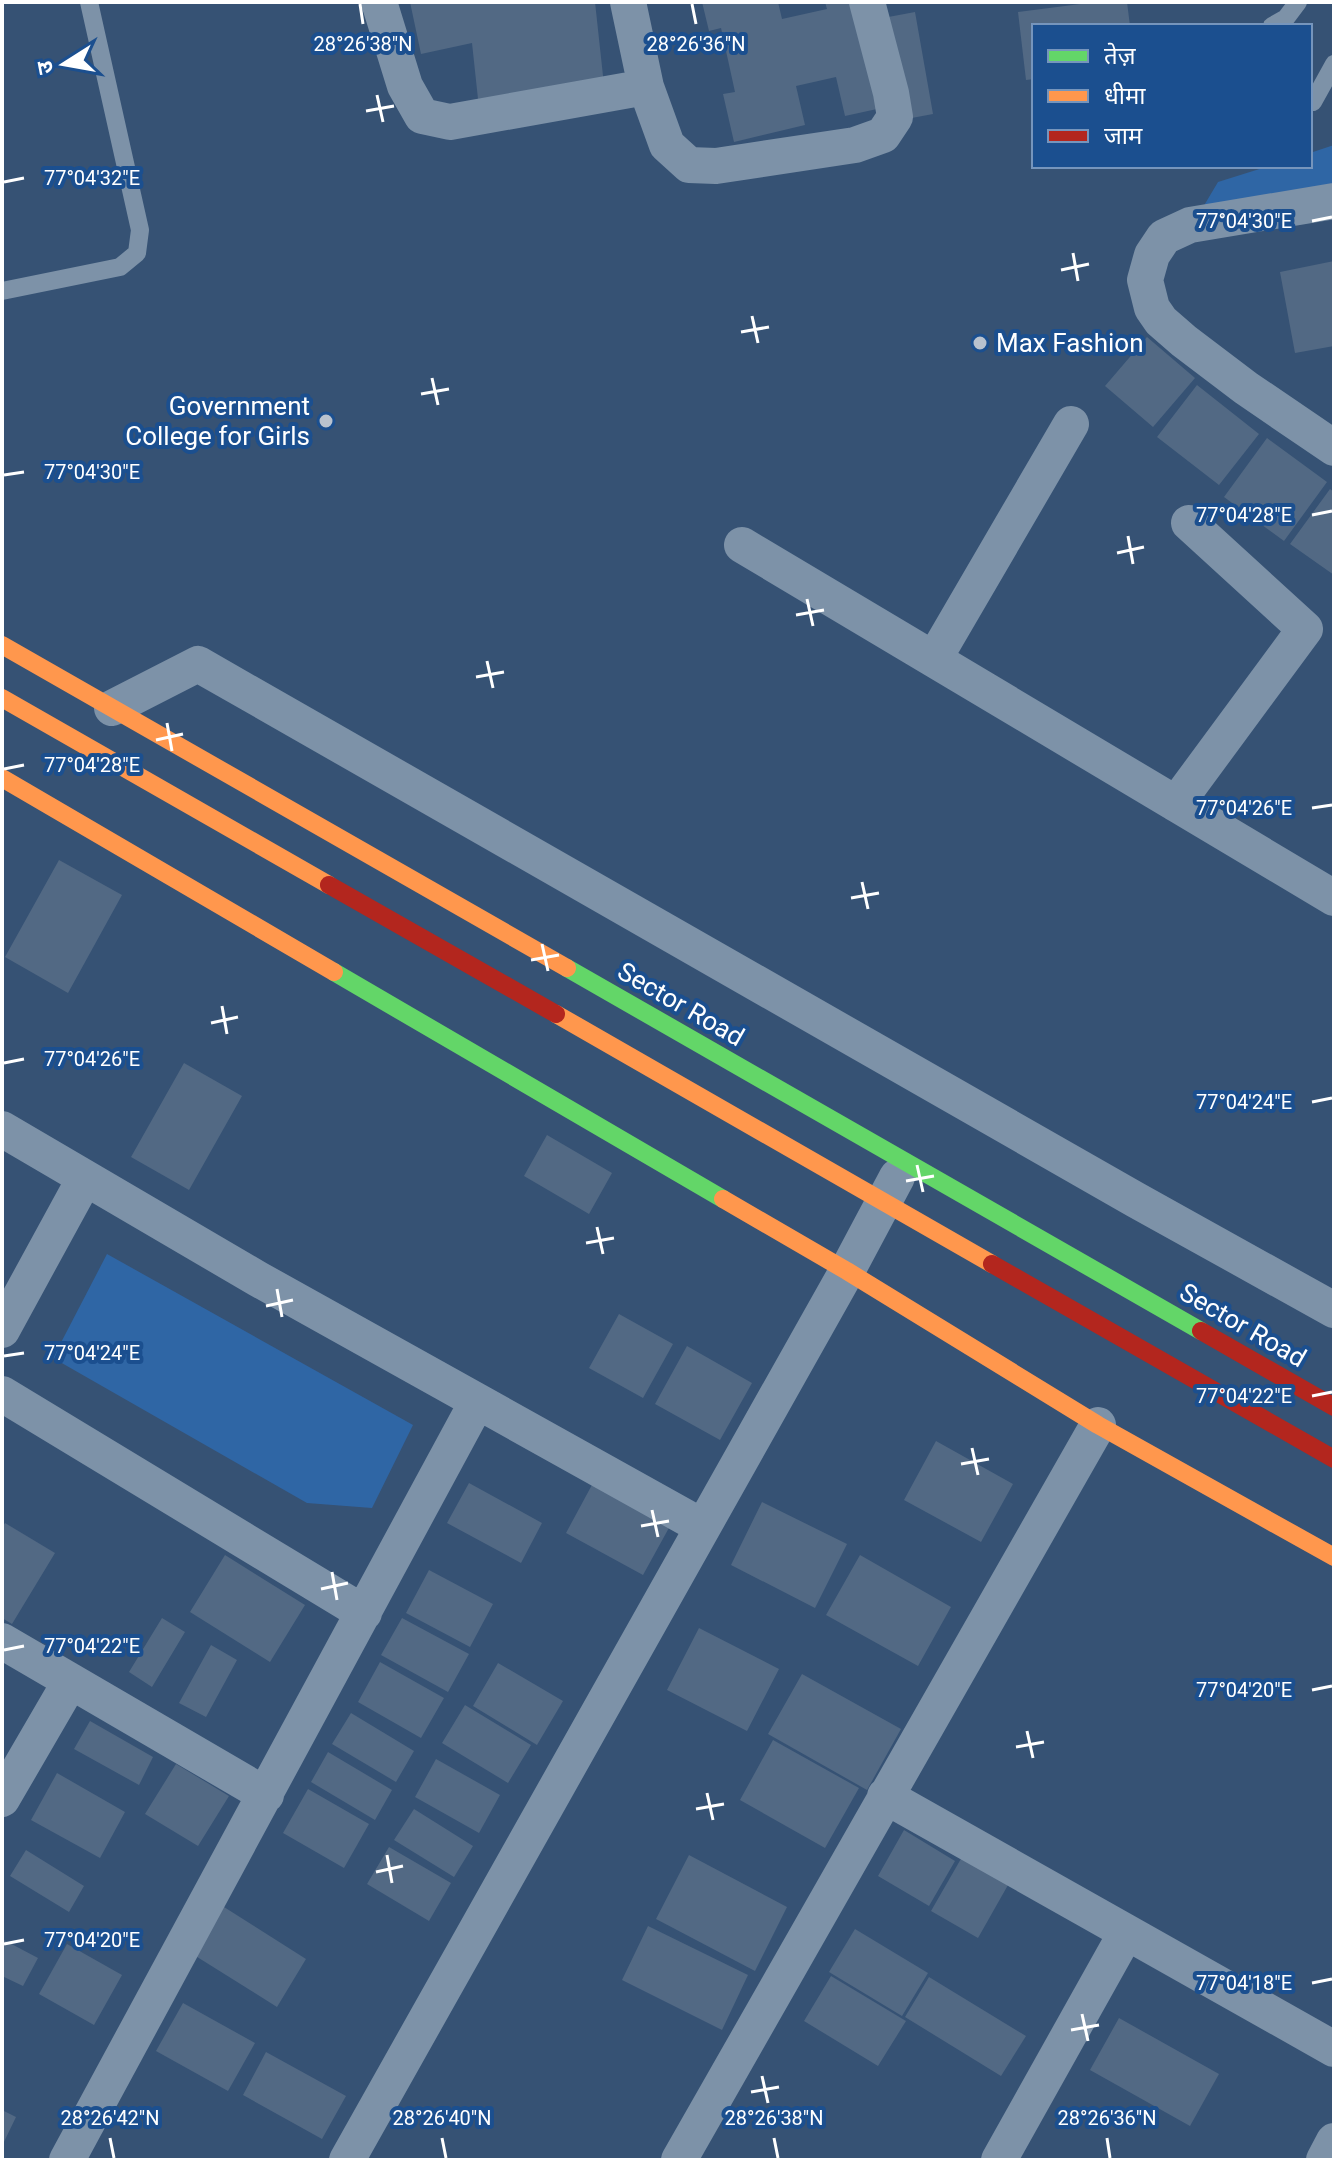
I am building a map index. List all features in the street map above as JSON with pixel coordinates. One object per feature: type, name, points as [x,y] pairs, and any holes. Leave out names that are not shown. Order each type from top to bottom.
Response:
[{"type":"main road","name":"Sector Road","points":[[2,645],[1334,1407]]},
{"type":"main road","points":[[2,698],[1334,1459]]},
{"type":"main road","points":[[2,778],[847,1271],[1098,1425],[1334,1557]]},
{"type":"street","points":[[379,2],[405,86],[422,116],[450,122],[646,87]]},
{"type":"street","points":[[628,2],[646,87],[667,145],[689,165],[716,166],[840,148],[883,135],[895,117],[867,2]]},
{"type":"street","points":[[1334,201],[1190,225],[1164,237],[1152,255],[1145,280],[1152,308],[1161,321],[1246,388],[1334,448]]},
{"type":"street","points":[[934,659],[1071,424]]},
{"type":"street","points":[[1176,804],[1305,629],[1189,523]]},
{"type":"street","points":[[742,545],[1334,898]]},
{"type":"street","points":[[112,708],[198,664],[1334,1310]]},
{"type":"street","points":[[2,1129],[258,1279],[703,1527]]},
{"type":"street","points":[[347,2160],[847,1271],[905,1162]]},
{"type":"street","points":[[2,1330],[85,1178]]},
{"type":"street","points":[[2,1394],[364,1613]]},
{"type":"street","points":[[67,2160],[477,1402]]},
{"type":"street","points":[[679,2160],[1098,1425]]},
{"type":"street","points":[[2,1641],[266,1795]]},
{"type":"street","points":[[2,1799],[70,1682]]},
{"type":"street","points":[[885,1796],[1334,2049]]},
{"type":"street","points":[[999,2160],[1126,1933]]},
{"type":"street","points":[[1324,2160],[1334,2141]]},
{"type":"lane","points":[[2,291],[120,267],[137,253],[140,230],[89,2]]},
{"type":"lane","points":[[1276,24],[1286,18],[1298,2]]},
{"type":"lane","points":[[1313,102],[1334,64]]},
{"type":"shaded area","points":[[1334,145],[1334,195],[1193,224],[1218,182],[1263,168],[1312,168],[1312,152]]},
{"type":"shaded area","points":[[107,1254],[413,1425],[372,1508],[307,1503],[53,1358]]},
{"type":"building","points":[[410,2],[595,2],[604,85],[478,99],[472,43],[421,54]]},
{"type":"building","points":[[702,2],[778,2],[782,19],[827,9],[825,2],[852,2],[877,109],[845,116],[836,77],[796,86],[805,125],[734,142],[723,94],[735,92],[721,28],[709,31]]},
{"type":"building","points":[[1096,2],[1127,2],[1130,24],[1032,24],[1032,79],[1026,80],[1018,12]]},
{"type":"building","points":[[915,12],[933,114],[901,120],[883,18]]},
{"type":"building","points":[[1334,261],[1334,346],[1295,353],[1280,272]]},
{"type":"building","points":[[1147,337],[1195,378],[1153,427],[1105,386]]},
{"type":"building","points":[[1197,385],[1259,434],[1219,485],[1157,437]]},
{"type":"building","points":[[1267,438],[1327,482],[1284,541],[1224,497]]},
{"type":"building","points":[[1330,489],[1334,492],[1334,575],[1290,544]]},
{"type":"building","points":[[59,860],[122,895],[68,993],[5,957]]},
{"type":"building","points":[[184,1063],[242,1096],[189,1190],[131,1157]]},
{"type":"building","points":[[547,1135],[612,1173],[589,1214],[524,1176]]},
{"type":"building","points":[[619,1314],[673,1344],[643,1398],[589,1368]]},
{"type":"building","points":[[687,1346],[752,1383],[720,1440],[655,1404]]},
{"type":"building","points":[[936,1441],[1013,1484],[981,1542],[904,1500]]},
{"type":"building","points":[[469,1483],[542,1523],[521,1563],[447,1523]]},
{"type":"building","points":[[593,1483],[670,1526],[643,1575],[566,1533]]},
{"type":"building","points":[[762,1502],[847,1544],[815,1608],[731,1565]]},
{"type":"building","points":[[5,1523],[55,1553],[12,1624],[2,1618],[2,1528]]},
{"type":"building","points":[[225,1555],[305,1605],[270,1662],[190,1612]]},
{"type":"building","points":[[860,1555],[951,1607],[918,1666],[826,1615]]},
{"type":"building","points":[[429,1570],[493,1604],[470,1647],[406,1613]]},
{"type":"building","points":[[162,1618],[185,1632],[152,1687],[129,1672]]},
{"type":"building","points":[[402,1618],[469,1654],[448,1692],[381,1655]]},
{"type":"building","points":[[699,1628],[779,1669],[747,1731],[667,1690]]},
{"type":"building","points":[[211,1645],[237,1660],[206,1717],[179,1703]]},
{"type":"building","points":[[380,1662],[444,1698],[421,1738],[358,1702]]},
{"type":"building","points":[[498,1663],[563,1701],[537,1745],[473,1706]]},
{"type":"building","points":[[802,1674],[901,1729],[867,1790],[768,1734]]},
{"type":"building","points":[[465,1705],[531,1745],[508,1783],[442,1743]]},
{"type":"building","points":[[351,1713],[414,1751],[396,1782],[332,1744]]},
{"type":"building","points":[[90,1721],[153,1757],[139,1785],[74,1749]]},
{"type":"building","points":[[773,1740],[859,1788],[825,1848],[740,1800]]},
{"type":"building","points":[[328,1752],[392,1790],[375,1820],[311,1782]]},
{"type":"building","points":[[436,1759],[500,1795],[479,1833],[415,1797]]},
{"type":"building","points":[[176,1764],[229,1796],[198,1846],[145,1814]]},
{"type":"building","points":[[57,1773],[125,1812],[100,1858],[31,1820]]},
{"type":"building","points":[[308,1789],[369,1824],[344,1868],[283,1833]]},
{"type":"building","points":[[414,1809],[473,1846],[454,1877],[394,1840]]},
{"type":"building","points":[[904,1830],[955,1861],[929,1906],[878,1876]]},
{"type":"building","points":[[389,1847],[451,1883],[429,1921],[367,1884]]},
{"type":"building","points":[[26,1850],[84,1886],[69,1912],[10,1876]]},
{"type":"building","points":[[689,1855],[787,1907],[755,1971],[656,1919]]},
{"type":"building","points":[[962,1857],[1008,1885],[978,1938],[931,1911]]},
{"type":"building","points":[[224,1907],[306,1959],[277,2007],[194,1955]]},
{"type":"building","points":[[648,1926],[748,1975],[722,2030],[622,1980]]},
{"type":"building","points":[[855,1929],[928,1973],[902,2016],[829,1972]]},
{"type":"building","points":[[2,1939],[38,1958],[23,1986],[2,1976]]},
{"type":"building","points":[[67,1944],[122,1975],[94,2025],[39,1994]]},
{"type":"building","points":[[831,1976],[906,2021],[878,2066],[804,2021]]},
{"type":"building","points":[[929,1977],[1026,2036],[1001,2076],[905,2017]]},
{"type":"building","points":[[183,2003],[255,2043],[228,2091],[156,2051]]},
{"type":"building","points":[[1119,2018],[1219,2074],[1190,2126],[1090,2070]]},
{"type":"building","points":[[266,2052],[346,2096],[322,2139],[243,2095]]},
{"type":"building","points":[[2,2110],[16,2117],[2,2146]]},
{"type":"traffic: fast","points":[[567,968],[1201,1331]]},
{"type":"traffic: fast","points":[[334,972],[723,1199]]},
{"type":"traffic: slow","points":[[2,645],[567,968]]},
{"type":"traffic: slow","points":[[2,698],[329,885]]},
{"type":"traffic: slow","points":[[2,778],[334,972]]},
{"type":"traffic: slow","points":[[556,1014],[992,1264]]},
{"type":"traffic: slow","points":[[723,1199],[1098,1425],[1334,1557]]},
{"type":"traffic: jam","points":[[329,885],[556,1014]]},
{"type":"traffic: jam","points":[[992,1264],[1334,1459]]},
{"type":"traffic: jam","points":[[1201,1331],[1334,1407]]},
{"type":"place","name":"Max Fashion","points":[[980,343]]},
{"type":"place","name":"Government College for Girls","points":[[326,421]]}]
